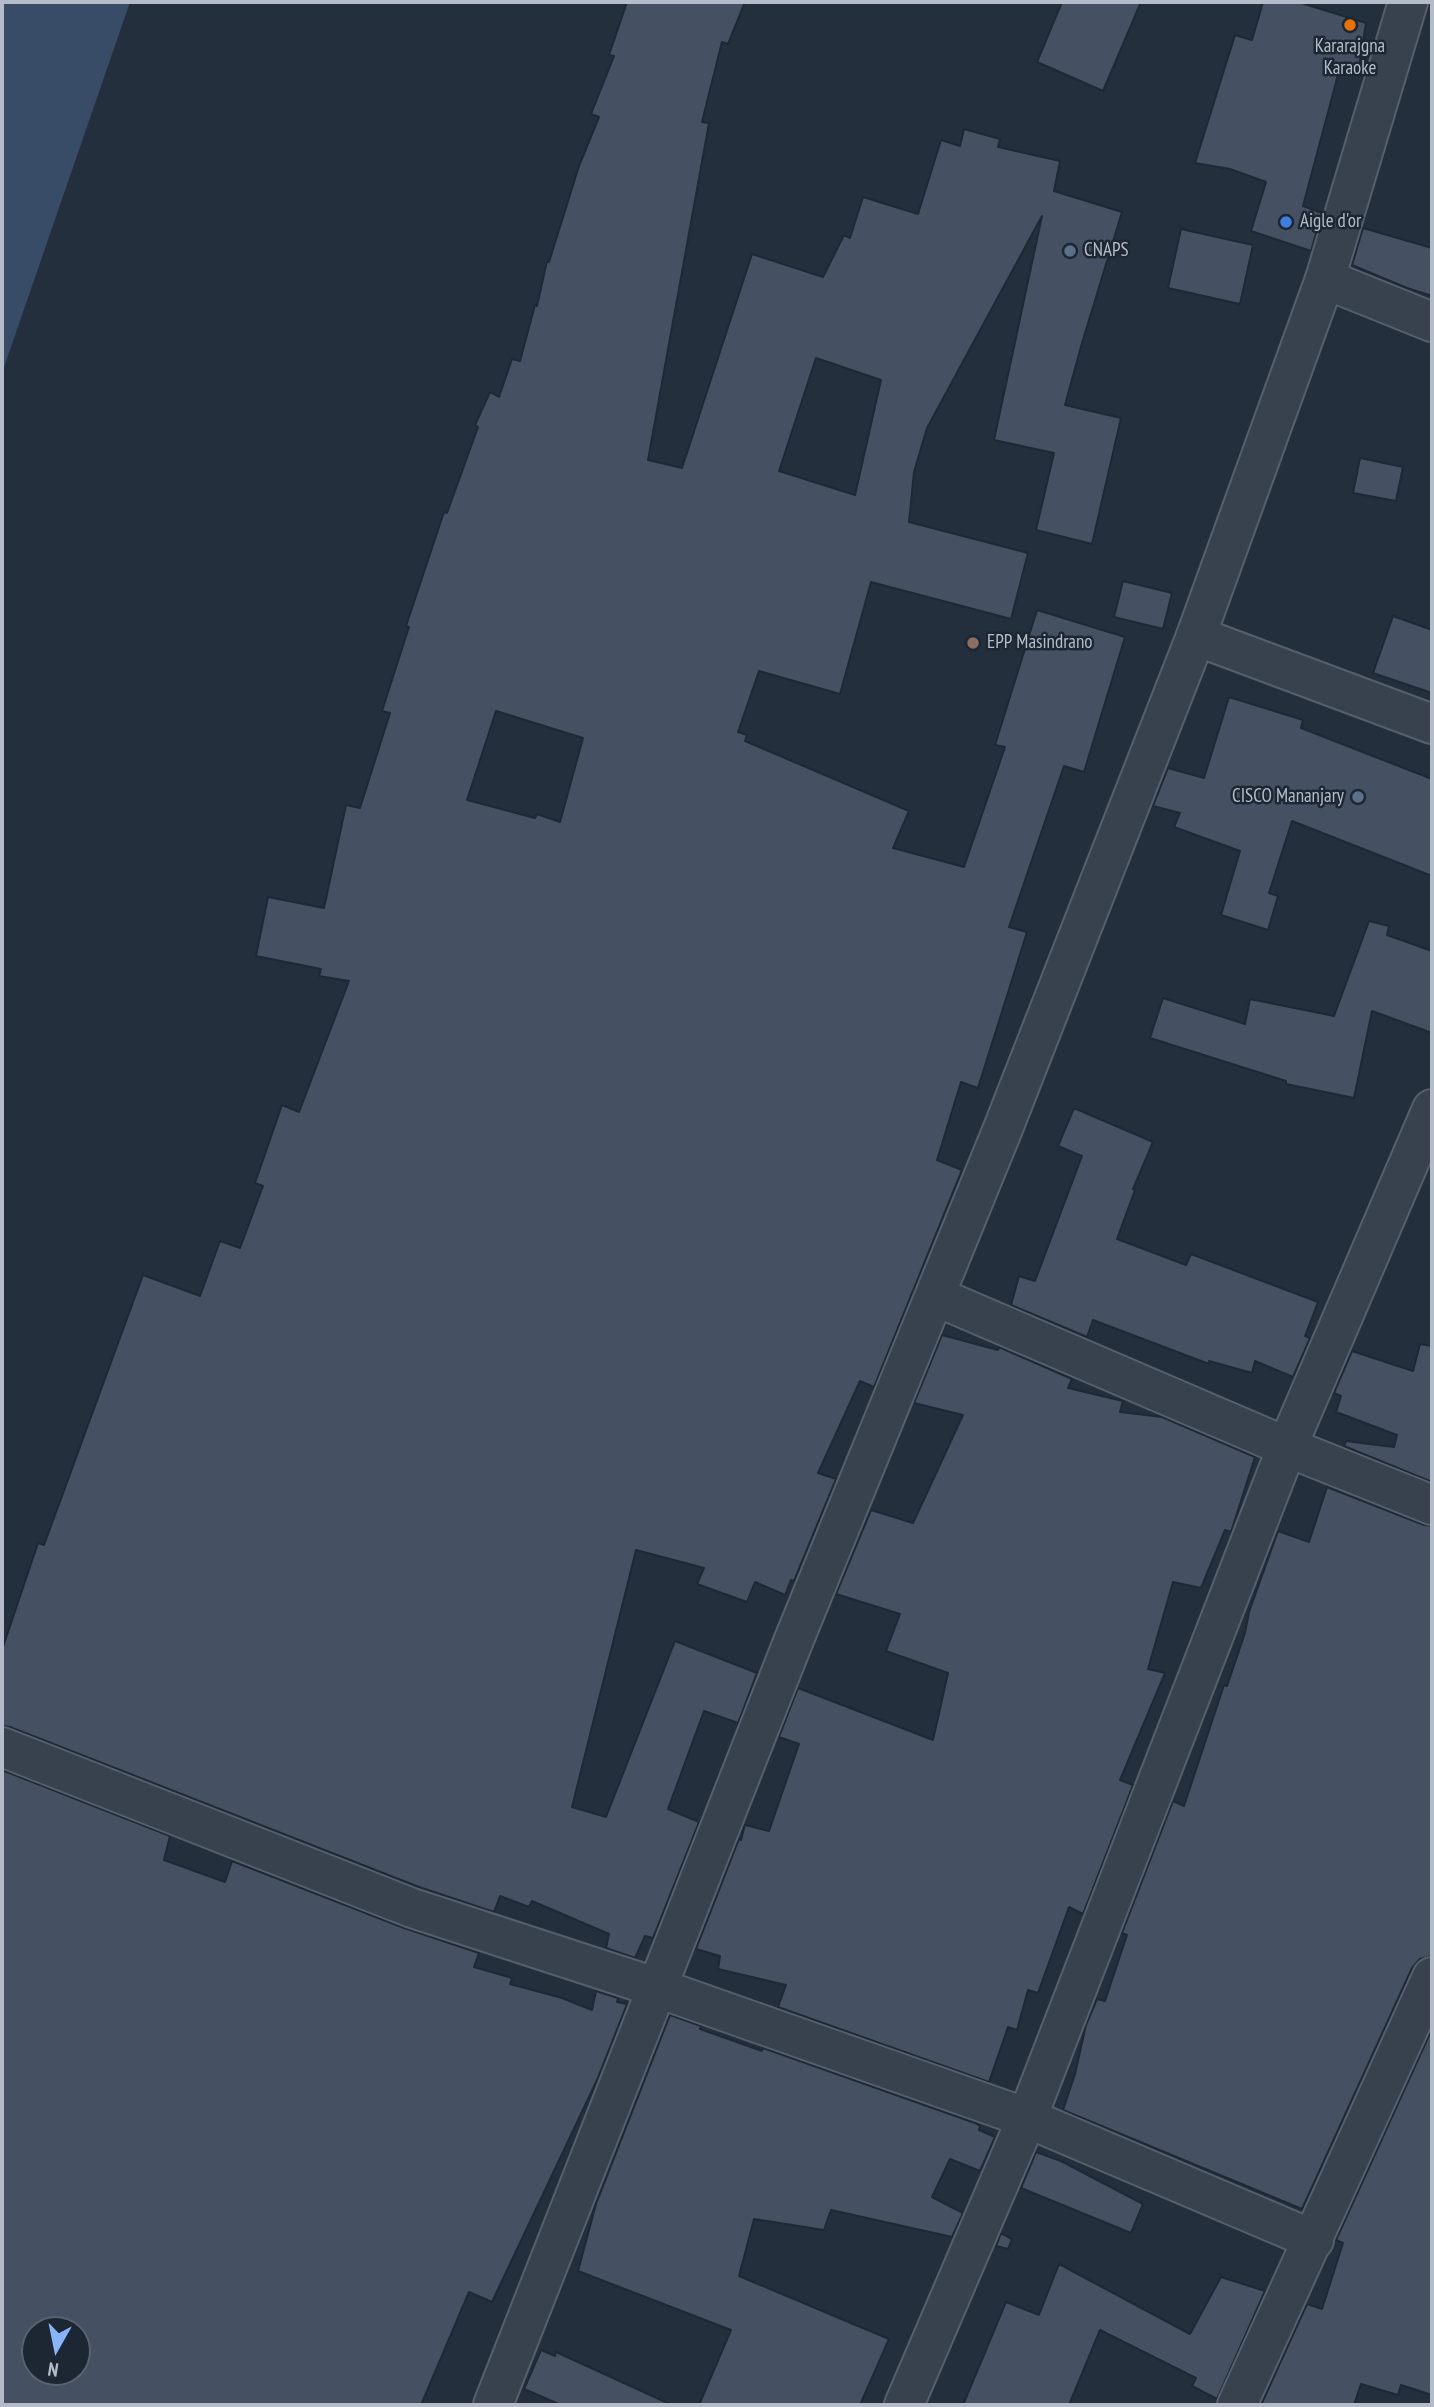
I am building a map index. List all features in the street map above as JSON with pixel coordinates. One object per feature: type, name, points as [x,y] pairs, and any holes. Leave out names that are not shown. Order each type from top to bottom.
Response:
[{"type":"street","points":[[493,2405],[793,1642],[935,1296],[1196,636],[1325,279],[1408,2]]},
{"type":"street","points":[[1325,279],[1432,322]]},
{"type":"street","points":[[1196,636],[1432,724]]},
{"type":"street","points":[[904,2405],[1027,2118],[1287,1447],[1432,1109]]},
{"type":"street","points":[[935,1296],[1287,1447],[1432,1505]]},
{"type":"street","points":[[2,1747],[412,1908],[658,1987],[1027,2118],[1314,2240]]},
{"type":"street","points":[[1237,2405],[1432,1977]]},
{"type":"water","points":[[2,2],[130,2],[2,373]]},
{"type":"building","points":[[627,2],[745,2],[728,44],[722,42],[702,122],[709,123],[648,460],[682,468],[752,254],[823,277],[844,235],[850,238],[863,197],[918,214],[941,140],[960,146],[964,129],[1000,139],[998,147],[1060,161],[1054,191],[1122,212],[1065,405],[1121,418],[1092,544],[1036,530],[1054,453],[994,440],[1042,216],[927,428],[914,472],[909,522],[1028,553],[1011,619],[871,582],[840,694],[759,671],[738,732],[747,735],[745,741],[909,811],[893,848],[964,867],[1005,747],[995,745],[1037,610],[1125,637],[1084,772],[1064,766],[1009,927],[1027,932],[978,1088],[961,1082],[937,1160],[962,1170],[874,1387],[860,1381],[818,1473],[836,1479],[794,1581],[791,1580],[785,1595],[755,1582],[747,1602],[697,1584],[704,1568],[636,1550],[572,1807],[606,1817],[675,1641],[757,1673],[738,1723],[704,1711],[668,1809],[699,1822],[653,1938],[645,1936],[635,1958],[606,1948],[609,1934],[532,1901],[529,1907],[500,1896],[494,1912],[419,1887],[2,1726],[2,1650],[38,1543],[44,1545],[143,1275],[200,1296],[220,1241],[240,1248],[263,1186],[255,1183],[282,1105],[299,1112],[349,981],[319,976],[321,969],[256,956],[268,897],[324,908],[346,805],[360,808],[390,713],[382,711],[409,627],[406,626],[444,512],[447,513],[478,427],[475,425],[490,392],[499,397],[512,359],[520,361],[547,261],[549,262],[579,166],[599,117],[591,114],[614,56],[609,55]],"holes":[[[816,358],[881,380],[855,495],[779,471]],[[496,711],[583,738],[560,822],[537,814],[535,818],[467,800]]]},
{"type":"building","points":[[1062,2],[1141,2],[1103,91],[1037,62]]},
{"type":"building","points":[[1263,2],[1298,2],[1366,23],[1358,74],[1339,71],[1303,206],[1322,213],[1311,251],[1251,231],[1266,182],[1230,169],[1195,163],[1235,35],[1252,40]]},
{"type":"building","points":[[1363,228],[1432,248],[1432,296],[1352,265]]},
{"type":"building","name":"CNAPS","points":[[1181,229],[1253,245],[1240,304],[1168,288]]},
{"type":"building","points":[[1360,458],[1403,467],[1396,501],[1353,493]]},
{"type":"building","points":[[1123,581],[1172,593],[1163,629],[1114,617]]},
{"type":"building","points":[[1393,616],[1432,630],[1432,693],[1373,673]]},
{"type":"building","points":[[1229,697],[1303,720],[1301,728],[1432,779],[1432,876],[1292,821],[1269,893],[1278,896],[1268,930],[1221,915],[1240,851],[1174,827],[1180,813],[1153,806],[1168,768],[1204,778]]},
{"type":"building","points":[[1369,921],[1389,926],[1387,935],[1432,951],[1432,1033],[1372,1011],[1354,1098],[1286,1084],[1286,1081],[1150,1038],[1163,998],[1245,1024],[1250,999],[1334,1016]]},
{"type":"building","points":[[1074,1108],[1153,1142],[1133,1189],[1135,1190],[1117,1239],[1186,1265],[1191,1254],[1318,1302],[1305,1336],[1310,1338],[1293,1377],[1255,1361],[1252,1373],[1209,1361],[1209,1364],[1093,1320],[1087,1337],[1011,1305],[1019,1276],[1035,1281],[1082,1156],[1058,1146]]},
{"type":"building","points":[[942,1335],[998,1350],[999,1347],[1072,1379],[1068,1388],[1123,1401],[1120,1412],[1162,1417],[1255,1457],[1231,1532],[1225,1530],[1201,1588],[1173,1582],[1148,1669],[1165,1673],[1120,1780],[1133,1785],[1083,1914],[1069,1907],[1038,1993],[1028,1990],[1017,2030],[1008,2027],[989,2082],[778,2007],[786,1985],[718,1969],[720,1956],[696,1949],[745,1825],[769,1831],[799,1744],[779,1737],[798,1688],[933,1740],[948,1673],[886,1651],[900,1614],[836,1594],[871,1510],[913,1523],[963,1415],[914,1403]]},
{"type":"building","points":[[1420,1344],[1432,1346],[1432,1482],[1344,1446],[1346,1441],[1394,1447],[1397,1435],[1336,1412],[1341,1396],[1334,1393],[1352,1351],[1413,1371]]},
{"type":"building","points":[[1327,1487],[1432,1526],[1432,1956],[1420,1959],[1412,1968],[1302,2209],[1063,2110],[1075,2074],[1086,2025],[1097,1999],[1105,2001],[1127,1935],[1122,1933],[1173,1801],[1184,1806],[1278,1531],[1309,1542]]},
{"type":"building","points":[[2,1770],[170,1836],[164,1860],[225,1882],[232,1861],[404,1928],[479,1953],[474,1967],[512,1978],[510,1984],[562,1998],[592,2010],[596,1991],[627,2004],[597,2080],[492,2302],[469,2292],[421,2405],[2,2405]]},
{"type":"building","points":[[670,2015],[701,2026],[700,2029],[762,2051],[763,2048],[975,2123],[980,2126],[979,2130],[995,2137],[980,2171],[950,2159],[932,2197],[963,2213],[952,2237],[831,2210],[824,2230],[754,2219],[739,2276],[889,2339],[860,2405],[699,2405],[731,2330],[578,2271],[596,2204]]},
{"type":"building","points":[[1432,2029],[1432,2395],[1401,2385],[1398,2395],[1361,2384],[1354,2405],[1261,2405],[1307,2304],[1322,2309],[1343,2243],[1336,2240]]},
{"type":"building","points":[[1036,2152],[1061,2161],[1143,2204],[1131,2233],[1021,2188]]},
{"type":"building","points":[[1001,2233],[1012,2239],[1008,2249],[996,2246]]},
{"type":"building","points":[[1059,2264],[1190,2334],[1221,2277],[1265,2291],[1217,2399],[1192,2386],[1196,2378],[1100,2330],[1069,2405],[963,2405],[1006,2302],[1039,2315]]},
{"type":"building","points":[[541,2350],[555,2356],[556,2352],[672,2405],[561,2405],[524,2389]]},
{"type":"place","name":"Kararajgna Karaoke","points":[[1350,25]]},
{"type":"place","name":"Aigle d'or","points":[[1286,222]]},
{"type":"place","name":"CNAPS","points":[[1070,251]]},
{"type":"place","name":"EPP Masindrano","points":[[973,643]]},
{"type":"place","name":"CISCO Mananjary","points":[[1358,797]]}]
